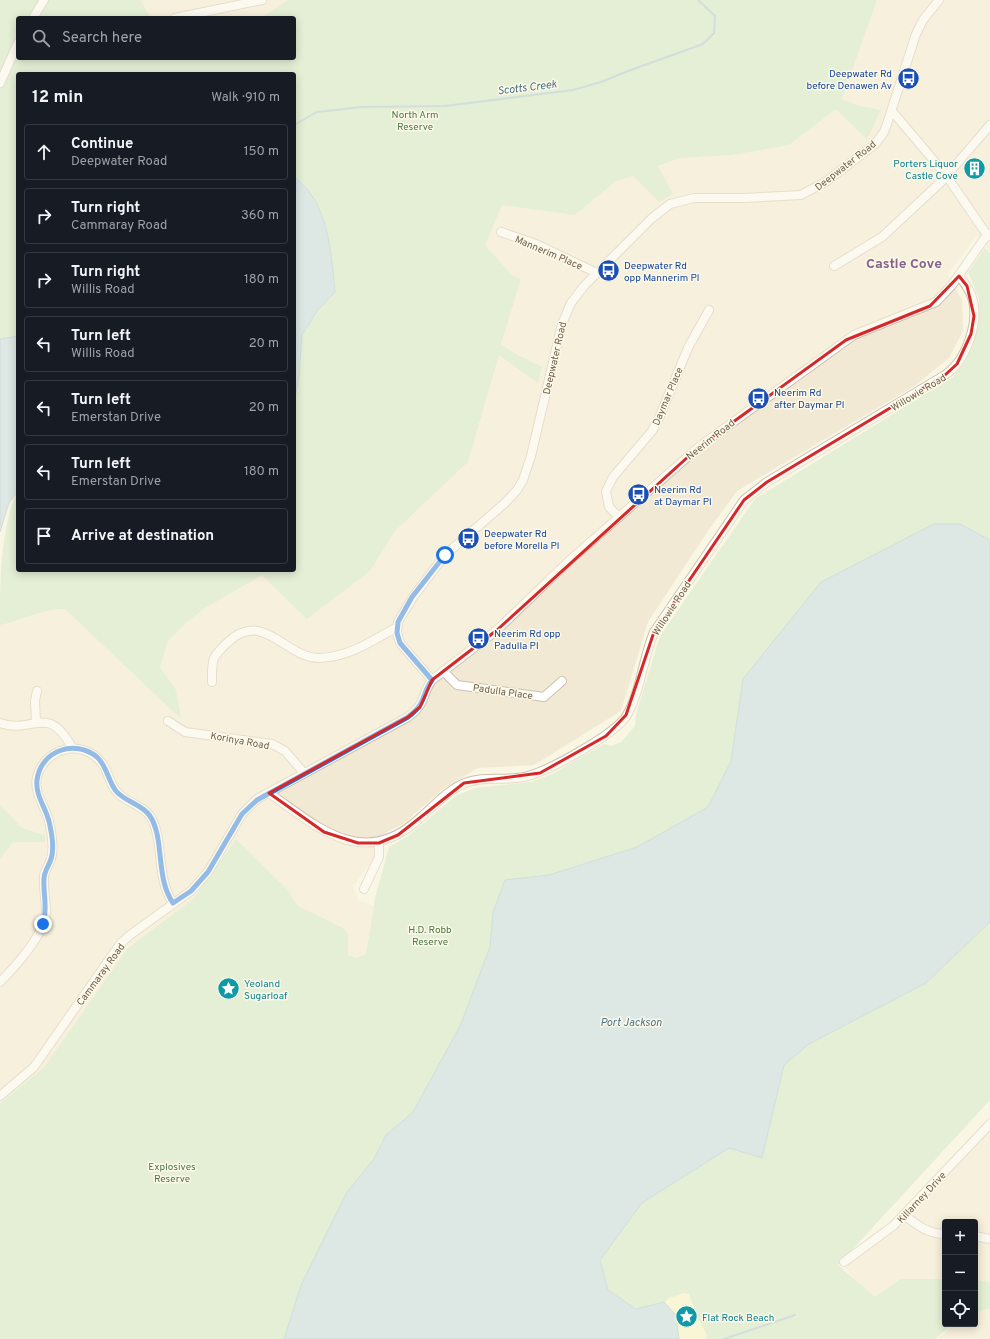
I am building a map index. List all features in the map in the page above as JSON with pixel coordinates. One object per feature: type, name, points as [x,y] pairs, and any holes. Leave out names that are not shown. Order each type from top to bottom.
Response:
[{"type":"street","points":[[34,16],[44,0]]},
{"type":"street","points":[[185,16],[262,0]]},
{"type":"street","name":"Deepwater Road","points":[[397,627],[400,615],[445,555],[505,502],[517,490],[523,480],[531,456],[565,313],[576,294],[651,219],[670,204],[682,200],[794,197],[810,192],[875,144],[884,132],[892,111],[918,31],[923,20],[938,0]]},
{"type":"street","points":[[0,83],[16,47]]},
{"type":"street","points":[[892,111],[946,175],[989,234]]},
{"type":"street","points":[[834,266],[882,237],[946,175],[990,125]]},
{"type":"street","name":"Mannerim Place","points":[[501,232],[536,244],[597,273]]},
{"type":"street","name":"Neerim Road","points":[[443,671],[497,630],[618,517],[700,446],[814,363],[859,333],[930,306],[943,296],[989,234]]},
{"type":"street","name":"Willowie Road","points":[[269,793],[324,832],[340,839],[358,843],[379,843],[398,835],[452,790],[464,783],[485,778],[513,779],[540,773],[606,736],[618,726],[626,715],[633,699],[647,648],[654,632],[744,500],[766,482],[945,375],[957,364],[971,334],[974,316],[972,298],[967,286],[959,276]]},
{"type":"street","name":"Daymar Place","points":[[618,517],[609,507],[606,491],[613,477],[652,431],[659,418],[688,348],[709,310]]},
{"type":"street","points":[[212,682],[212,662],[215,655],[234,637],[244,632],[262,632],[272,635],[302,654],[320,658],[354,651],[397,627],[398,638],[404,648],[432,680]]},
{"type":"street","name":"Cammaray Road","points":[[0,1096],[34,1067],[120,944],[191,891],[208,872],[242,814],[249,805],[304,773],[408,717],[420,707],[428,686],[432,680],[443,671]]},
{"type":"street","name":"Padulla Place","points":[[443,671],[457,684],[544,697],[562,681]]},
{"type":"street","points":[[36,722],[35,701],[37,691]]},
{"type":"street","name":"Korinya Road","points":[[168,721],[185,732],[272,744],[285,751],[304,773]]},
{"type":"street","points":[[0,723],[15,727],[36,722],[48,723],[60,729],[72,747]]},
{"type":"street","points":[[0,982],[21,961],[45,918],[44,879],[52,853],[50,827],[37,790],[37,777],[51,755],[62,749],[72,747],[86,751],[98,758],[105,767],[117,792],[142,808],[150,817],[155,830],[165,890],[173,903]]},
{"type":"street","points":[[364,889],[379,857],[379,843]]},
{"type":"street","name":"Killarney Drive","points":[[844,1262],[894,1226],[990,1124]]},
{"type":"street","points":[[904,1215],[924,1229],[936,1234],[942,1234]]},
{"type":"street","points":[[978,1237],[990,1239]]},
{"type":"highlighted area","points":[[959,276],[967,286],[974,316],[971,334],[957,364],[945,375],[767,482],[744,500],[654,632],[626,715],[606,736],[540,773],[464,783],[398,835],[379,843],[358,843],[324,832],[269,793],[408,717],[420,707],[432,680],[497,630],[700,446],[846,340],[930,306]]},
{"type":"shaded area","points":[[130,0],[287,0],[265,16],[139,16]]},
{"type":"shaded area","points":[[877,0],[990,0],[990,253],[977,235],[948,275],[962,300],[963,331],[949,358],[913,387],[737,491],[706,534],[648,622],[621,711],[534,765],[478,768],[443,789],[403,824],[387,832],[376,856],[353,886],[358,900],[373,906],[366,954],[356,958],[348,955],[348,933],[343,928],[298,906],[287,889],[236,839],[194,898],[127,949],[45,1066],[0,1104],[0,859],[13,841],[45,842],[45,835],[22,828],[0,805],[0,625],[16,622],[44,611],[65,609],[180,718],[176,690],[160,667],[168,641],[186,623],[205,608],[262,575],[307,618],[370,571],[395,531],[468,462],[499,355],[539,383],[521,356],[501,344],[521,279],[511,274],[485,245],[502,204],[575,215],[616,181],[680,158],[732,155],[789,145],[836,109],[881,110],[860,106],[842,99]]},
{"type":"shaded area","points":[[990,1131],[990,1283],[978,1282],[978,1219],[942,1219],[942,1283],[872,1304],[845,1267],[893,1232]]},
{"type":"shaded area","points":[[990,1307],[990,1339],[937,1339],[951,1327],[978,1327],[978,1309]]},
{"type":"green space","name":"North Arm Reserve","points":[[0,0],[140,0],[150,16],[16,16],[16,60],[296,60],[296,16],[265,16],[287,0],[877,0],[842,99],[860,106],[881,110],[867,139],[836,109],[789,145],[732,155],[680,158],[658,166],[673,194],[659,202],[633,176],[616,181],[575,215],[502,205],[485,245],[511,274],[521,279],[501,344],[542,367],[538,383],[499,355],[468,462],[395,531],[370,571],[307,619],[262,575],[205,608],[186,623],[168,641],[160,667],[176,690],[181,719],[65,609],[48,611],[0,625],[0,591],[4,538],[12,505],[16,496],[16,572],[296,572],[296,392],[299,376],[302,335],[317,311],[335,292],[332,261],[326,229],[321,214],[315,200],[306,188],[296,179],[296,72],[16,72],[16,336],[0,339]]},
{"type":"green space","points":[[985,248],[990,254],[990,540],[960,524],[743,679],[731,761],[709,807],[637,847],[549,875],[505,880],[493,912],[490,947],[460,1026],[413,1112],[386,1135],[374,1159],[347,1192],[301,1285],[284,1339],[0,1339],[0,1104],[45,1066],[127,949],[194,898],[236,839],[287,889],[298,906],[343,928],[348,933],[348,955],[356,958],[366,954],[375,898],[389,847],[408,836],[457,795],[476,788],[531,782],[552,774],[604,744],[612,746],[621,742],[635,726],[636,714],[662,633],[755,499],[953,377],[974,341],[979,299],[968,272]]},
{"type":"green space","points":[[0,805],[22,828],[45,835],[45,842],[13,842],[0,859]]},
{"type":"green space","points":[[990,922],[990,1100],[838,1265],[875,1297],[901,1279],[942,1279],[942,1327],[949,1327],[935,1339],[679,1339],[680,1333],[664,1302],[636,1309],[608,1290],[600,1260],[642,1203],[729,1148],[762,1158],[783,1065],[809,1044],[926,983]]},
{"type":"green space","points":[[978,1280],[990,1282],[990,1308],[978,1311]]},
{"type":"sand","name":"Flat Rock Beach","points":[[684,1293],[689,1294],[698,1318],[707,1335],[706,1339],[679,1339],[676,1315],[664,1302],[669,1298]]},
{"type":"water","points":[[296,179],[306,188],[315,200],[321,214],[326,229],[332,261],[335,292],[317,311],[302,335],[299,376],[296,392]]},
{"type":"water","points":[[16,336],[16,494],[9,503],[0,532],[0,339]]},
{"type":"water","name":"Port Jackson","points":[[934,524],[960,524],[990,540],[990,922],[926,983],[809,1044],[784,1065],[762,1158],[729,1148],[642,1203],[600,1260],[608,1290],[636,1309],[664,1302],[676,1315],[679,1339],[284,1339],[301,1285],[347,1192],[374,1159],[386,1135],[413,1112],[460,1026],[490,947],[493,912],[505,880],[549,875],[637,847],[708,807],[731,761],[743,679],[821,582]]},
{"type":"waterway","name":"Scotts Creek","points":[[296,124],[317,112],[363,107],[445,106],[573,90],[601,82],[703,44],[714,33],[715,16],[698,0]]},
{"type":"waterway","points":[[724,1339],[795,1315]]},
{"type":"place","name":"Deepwater Rd before Denawen Av","points":[[908,79]]},
{"type":"place","name":"Porters Liquor Castle Cove","points":[[974,169]]},
{"type":"place","name":"Deepwater Rd opp Mannerim Pl","points":[[609,271]]},
{"type":"place","name":"Neerim Rd after Daymar Pl","points":[[759,398]]},
{"type":"place","name":"Neerim Rd at Daymar Pl","points":[[639,495]]},
{"type":"place","name":"Deepwater Rd before Morella Pl","points":[[469,539]]},
{"type":"place","name":"Neerim Rd opp Padulla Pl","points":[[479,639]]},
{"type":"place","name":"Yeoland Sugarloaf","points":[[228,989]]},
{"type":"place","name":"Flat Rock Beach","points":[[687,1317]]},
{"type":"district","name":"Castle Cove","points":[[904,263]]},
{"type":"route","points":[[43,924],[46,912],[44,873],[51,859],[52,853],[49,821],[39,797],[36,784],[40,771],[51,755],[62,749],[72,747],[92,754],[98,758],[105,767],[117,792],[126,800],[147,812],[153,822],[155,830],[166,894],[173,903],[191,891],[208,872],[242,814],[249,805],[304,773],[408,717],[420,707],[424,701],[428,686],[432,680],[400,643],[397,633],[398,622],[400,615],[412,597],[445,555]]},
{"type":"park label","name":"H.D. Robb Reserve","points":[[430,934]]},
{"type":"park label","name":"Explosives Reserve","points":[[172,1172]]}]
